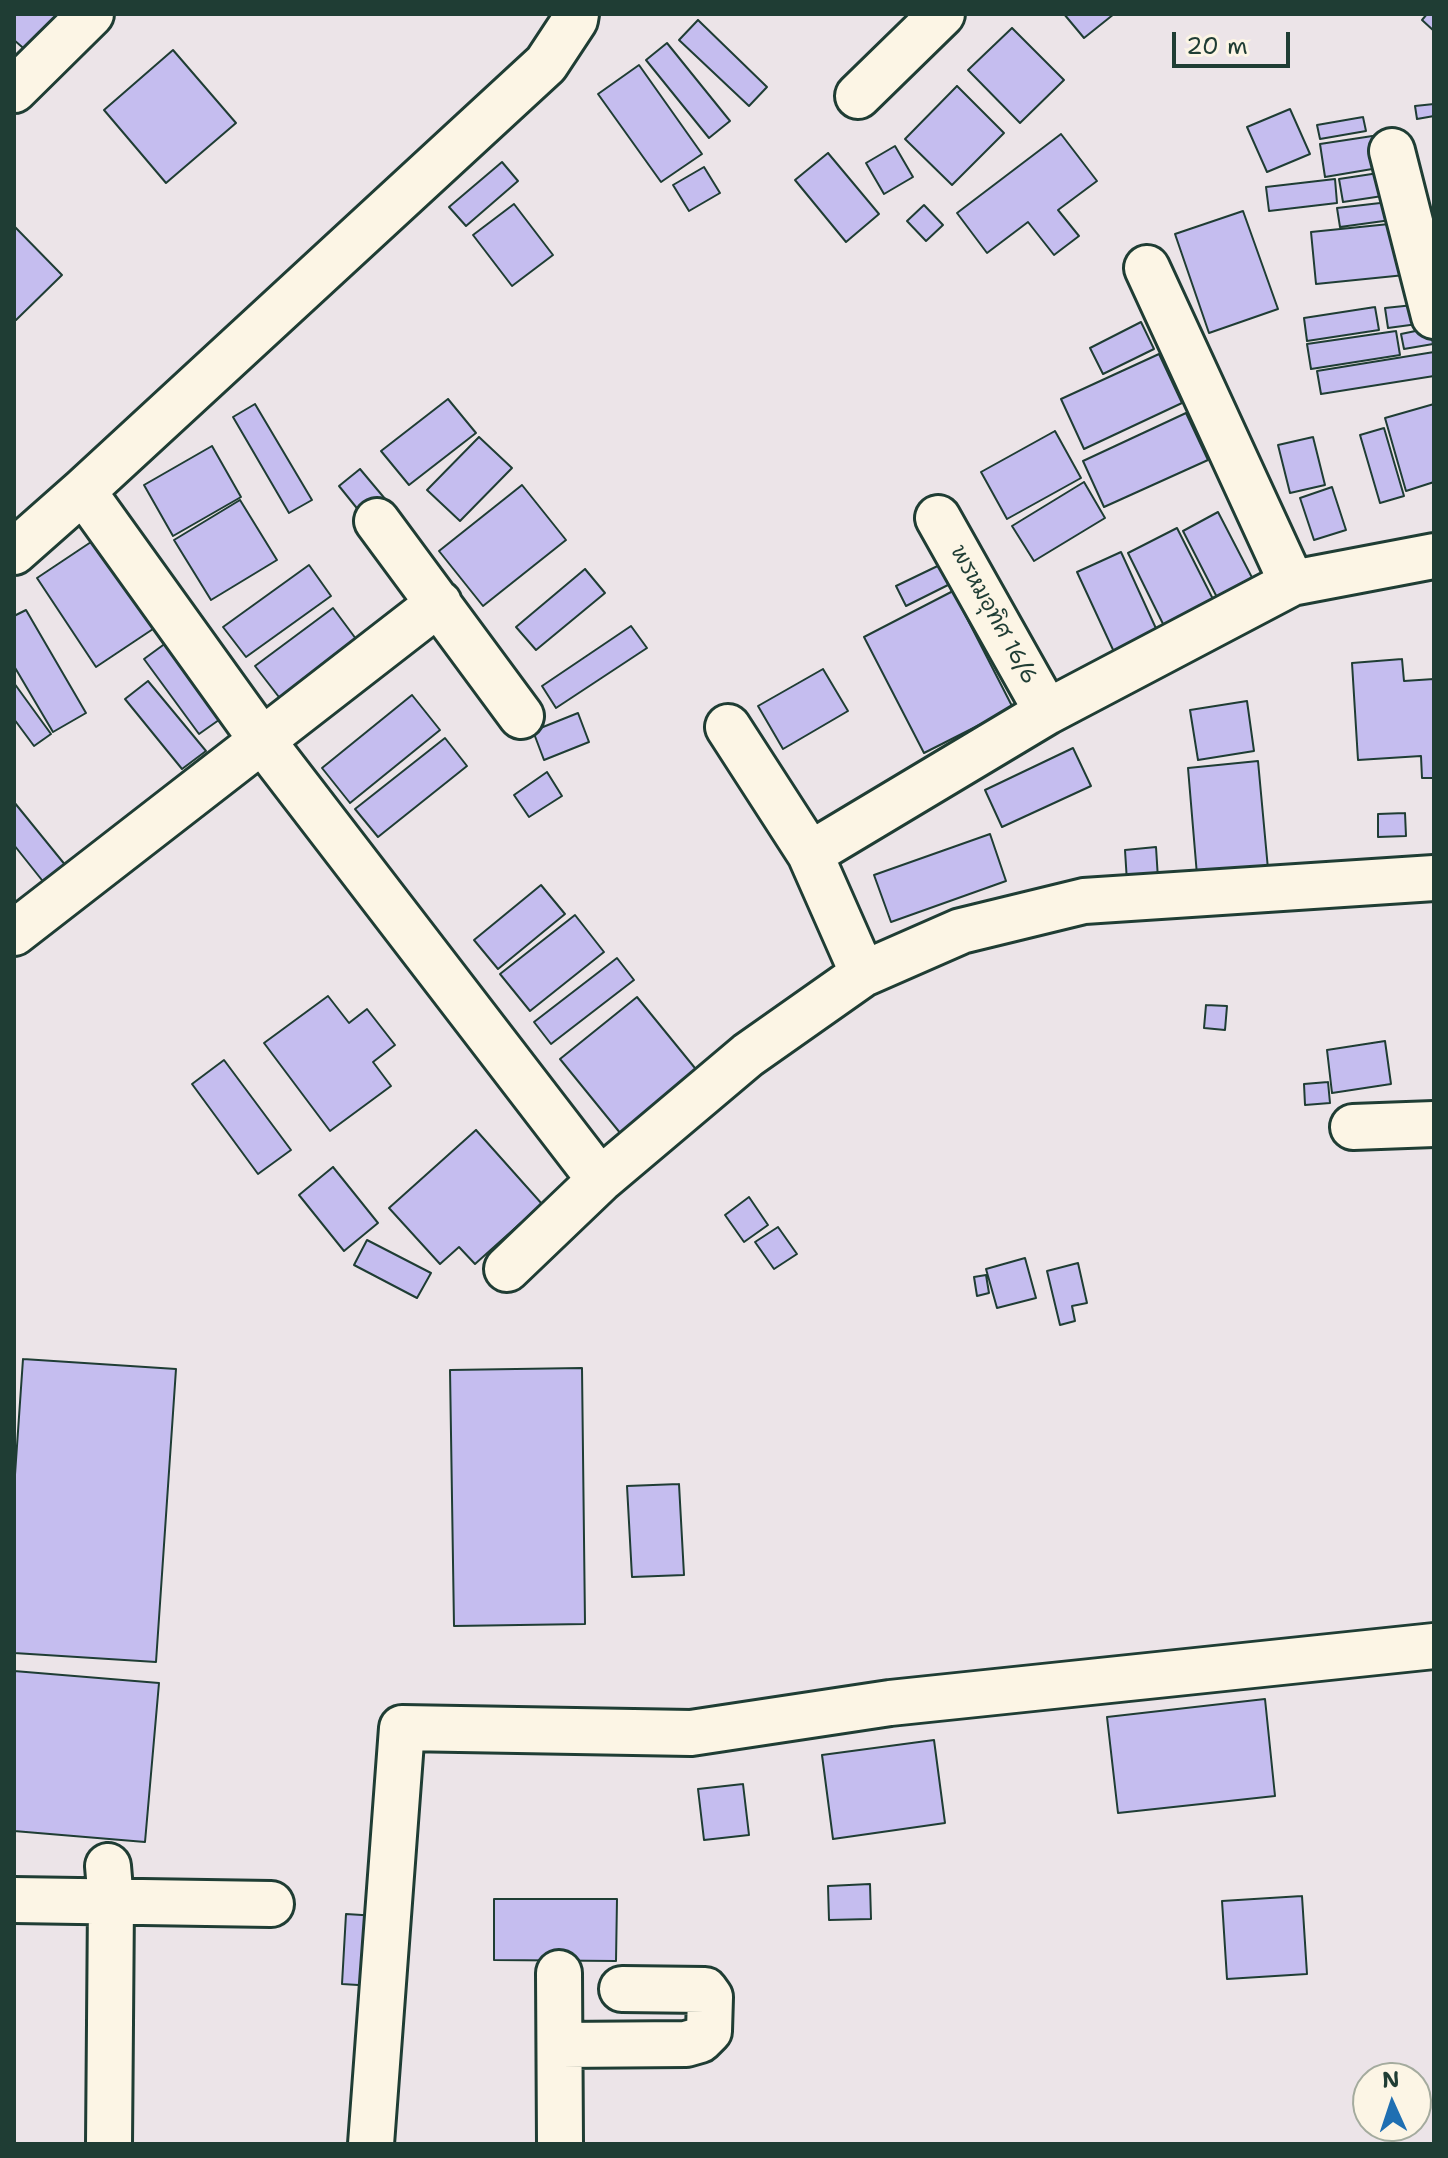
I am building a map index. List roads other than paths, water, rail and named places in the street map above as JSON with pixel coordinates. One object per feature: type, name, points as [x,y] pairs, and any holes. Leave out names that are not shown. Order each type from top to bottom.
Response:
[{"type":"street","points":[[14,90],[91,14]]},
{"type":"street","points":[[14,552],[546,64],[576,14]]},
{"type":"street","points":[[858,96],[942,14]]},
{"type":"street","points":[[1392,151],[1434,316]]},
{"type":"street","points":[[1147,268],[1292,583]]},
{"type":"street","points":[[83,491],[261,739],[600,1180]]},
{"type":"street","name":"พรหมอุทิศ 16/6","points":[[938,518],[1047,712]]},
{"type":"street","points":[[377,521],[521,716]]},
{"type":"street","points":[[810,854],[1047,712],[1292,583],[1434,556]]},
{"type":"street","points":[[14,933],[439,603]]},
{"type":"street","points":[[728,727],[810,854],[863,974]]},
{"type":"street","points":[[507,1269],[600,1180],[748,1055],[863,974],[961,931],[1084,901],[1434,878]]},
{"type":"street","points":[[1353,1127],[1434,1124]]},
{"type":"street","points":[[371,2144],[402,1728],[691,1733],[890,1703],[1434,1646]]},
{"type":"street","points":[[14,1900],[110,1884],[271,1904]]},
{"type":"street","points":[[109,2144],[110,1884]]},
{"type":"street","points":[[559,1973],[560,2144]]},
{"type":"street","points":[[561,2045],[686,2044],[700,2040],[709,2031],[710,1997],[705,1990],[622,1989]]}]
